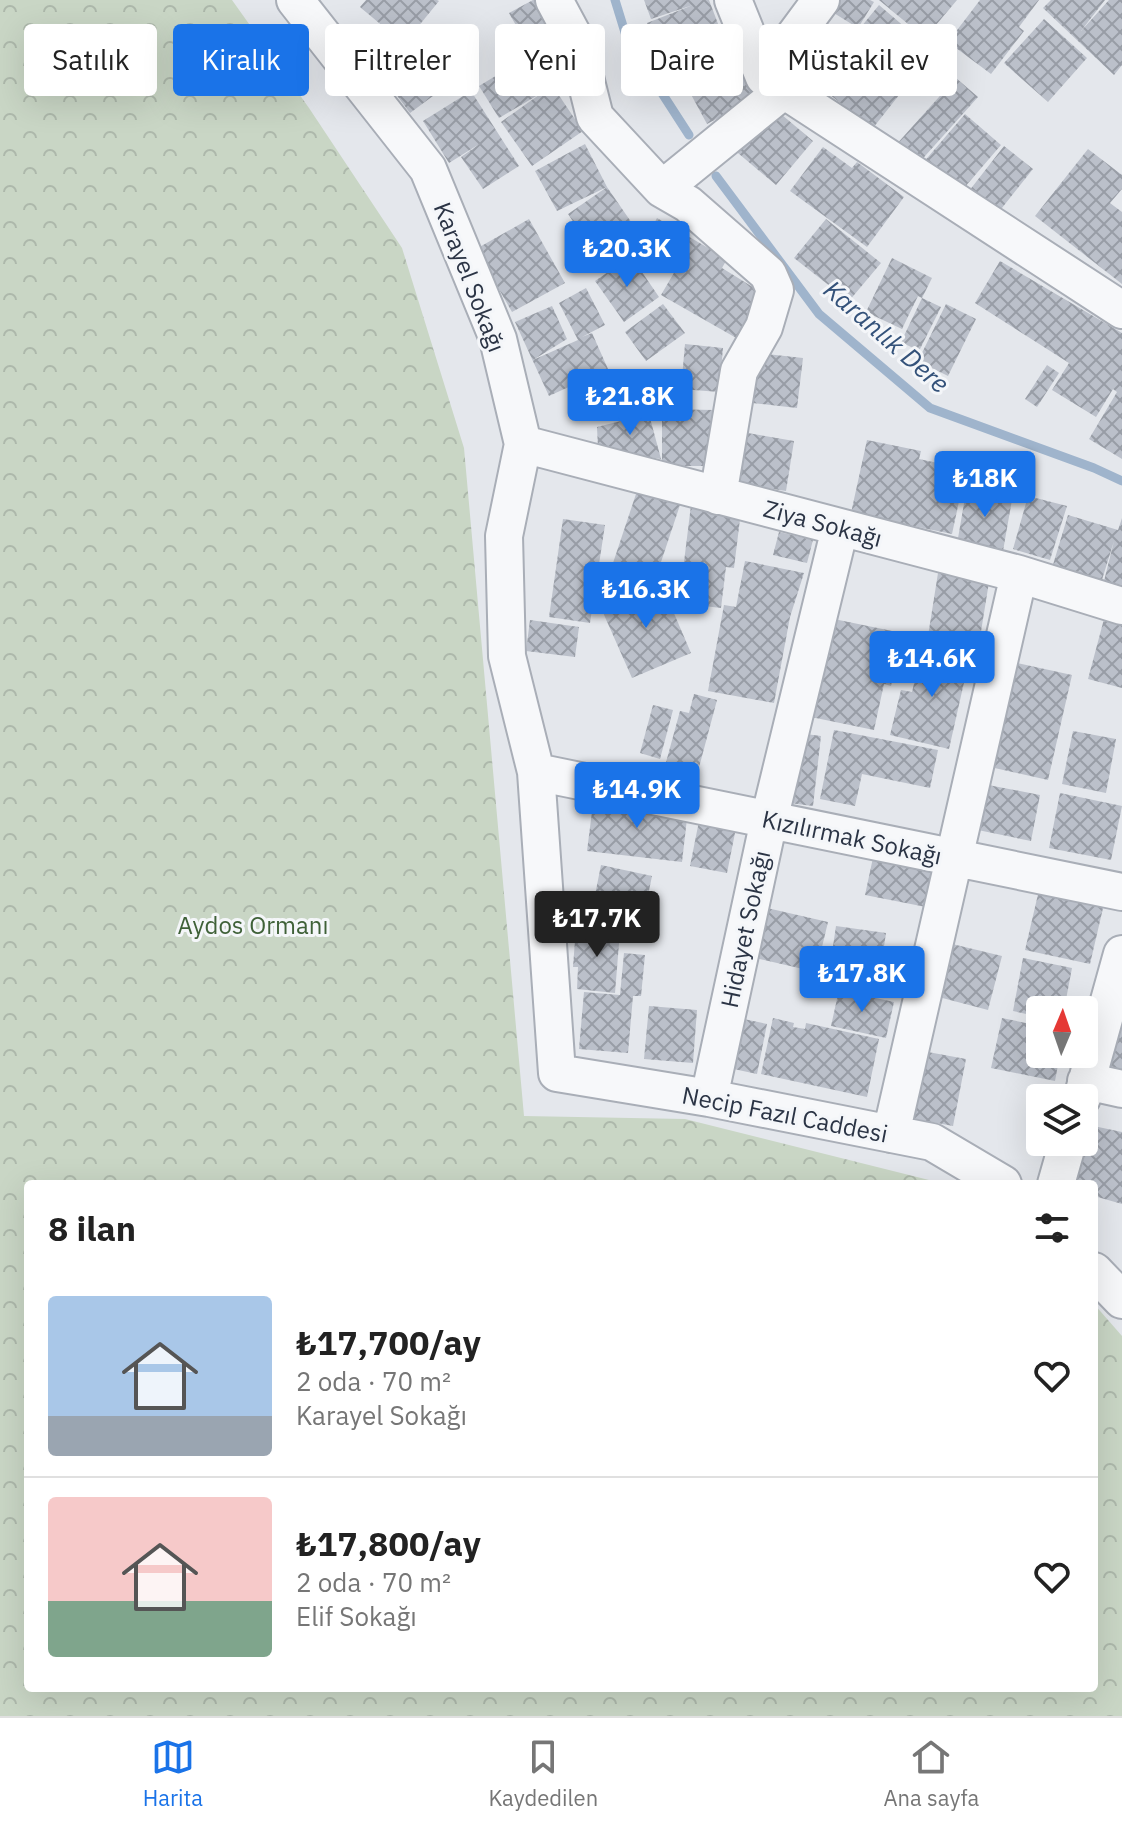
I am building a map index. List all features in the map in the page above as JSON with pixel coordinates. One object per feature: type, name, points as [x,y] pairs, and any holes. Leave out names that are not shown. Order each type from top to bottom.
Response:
[{"type":"street","name":"Karayel Sokağı","points":[[295,0],[428,169],[498,339],[523,444],[504,536],[507,656],[536,772],[557,1073]]},
{"type":"street","points":[[554,0],[576,41],[595,117],[662,189],[688,204],[768,274],[775,290],[764,327],[739,371],[718,496]]},
{"type":"street","points":[[733,0],[759,53]]},
{"type":"street","points":[[808,24],[821,0]]},
{"type":"street","points":[[662,189],[761,96]]},
{"type":"street","points":[[792,96],[1122,310]]},
{"type":"street","name":"Ziya Sokağı","points":[[523,444],[1019,574],[1122,606]]},
{"type":"street","name":"Hidayet Sokağı","points":[[709,1098],[769,820],[840,528]]},
{"type":"street","points":[[891,1134],[1019,574]]},
{"type":"street","name":"Kızılırmak Sokağı","points":[[536,772],[1122,892]]},
{"type":"street","points":[[1086,1084],[1122,954]]},
{"type":"street","name":"Necip Fazıl Caddesi","points":[[557,1073],[709,1098],[932,1142],[996,1180]]},
{"type":"street","points":[[1098,1090],[1122,1089]]},
{"type":"street","points":[[1057,1180],[1064,1156]]},
{"type":"street","points":[[1098,1275],[1122,1300]]},
{"type":"green space","name":"Aydos Ormanı","points":[[0,0],[232,0],[249,24],[173,24],[173,96],[300,96],[402,248],[464,448],[524,1116],[685,1119],[929,1180],[24,1180],[24,1692],[1098,1692],[1098,1309],[1122,1336],[1122,1716],[0,1716]]},
{"type":"building","points":[[366,0],[439,1],[420,24],[380,24],[360,7]]},
{"type":"building","points":[[533,0],[542,0],[555,24],[515,24],[509,13]]},
{"type":"building","points":[[644,0],[709,0],[718,24],[647,23],[693,5],[651,19]]},
{"type":"building","points":[[835,0],[874,2],[860,24],[852,24],[829,10]]},
{"type":"building","points":[[879,0],[957,0],[937,24],[908,24]]},
{"type":"building","points":[[980,0],[1039,0],[1019,27],[1024,31],[991,74],[957,49],[957,30]]},
{"type":"building","points":[[1051,0],[1105,0],[1081,31],[1109,0],[1122,0],[1122,65],[1114,75],[1043,8]]},
{"type":"building","points":[[879,5],[901,24],[863,24]]},
{"type":"building","points":[[1044,19],[1087,58],[1048,102],[1004,63]]},
{"type":"building","points":[[743,74],[756,98],[707,124],[692,96],[743,96]]},
{"type":"building","points":[[495,76],[495,96],[536,96],[499,118],[479,86]]},
{"type":"building","points":[[957,79],[978,97],[917,165],[895,146],[940,96],[957,96]]},
{"type":"building","points":[[397,96],[433,96],[410,113]]},
{"type":"building","points":[[463,96],[474,96],[519,166],[483,189],[461,157],[481,143],[449,163],[423,121]]},
{"type":"building","points":[[537,96],[559,96],[583,131],[532,166],[501,122]]},
{"type":"building","points":[[831,96],[898,96],[873,128]]},
{"type":"building","points":[[769,104],[813,141],[776,185],[732,148]]},
{"type":"building","points":[[965,114],[1001,145],[958,195],[922,164]]},
{"type":"building","points":[[585,144],[607,187],[557,211],[535,171]]},
{"type":"building","points":[[1004,146],[1033,169],[998,213],[969,191]]},
{"type":"building","points":[[823,147],[852,168],[857,162],[904,197],[867,247],[790,191]]},
{"type":"building","points":[[1088,149],[1122,175],[1122,189],[1110,203],[1122,212],[1122,284],[1035,216]]},
{"type":"building","points":[[607,187],[636,229],[597,257],[568,214]]},
{"type":"building","points":[[657,218],[727,259],[722,268],[764,294],[738,339],[661,295],[675,271],[639,253]]},
{"type":"building","points":[[529,219],[565,283],[512,312],[476,249]]},
{"type":"building","points":[[826,219],[881,263],[849,301],[794,258]]},
{"type":"building","points":[[631,256],[659,297],[624,322],[595,281]]},
{"type":"building","points":[[892,258],[932,278],[922,298],[918,296],[902,329],[866,312]]},
{"type":"building","points":[[1000,261],[1122,333],[1122,459],[1089,439],[1117,392],[1113,389],[1096,417],[1052,390],[1069,363],[975,303]]},
{"type":"building","points":[[586,288],[605,325],[582,337],[592,333],[608,369],[549,396],[515,322],[552,306],[567,339],[533,360],[578,340],[559,303]]},
{"type":"building","points":[[922,298],[941,307],[919,351],[901,342]]},
{"type":"building","points":[[663,304],[685,333],[646,361],[625,332]]},
{"type":"building","points":[[946,304],[976,319],[948,376],[918,361]]},
{"type":"building","points":[[685,344],[723,348],[719,392],[681,389]]},
{"type":"building","points":[[758,353],[803,358],[797,408],[752,403]]},
{"type":"building","points":[[1047,365],[1059,373],[1037,407],[1025,399]]},
{"type":"building","points":[[616,382],[625,410],[603,418],[593,389]]},
{"type":"building","points":[[662,409],[714,410],[713,466],[662,466]]},
{"type":"building","points":[[649,414],[661,459],[598,449],[597,427]]},
{"type":"building","points":[[736,431],[794,441],[786,491],[728,482]]},
{"type":"building","points":[[867,440],[921,451],[919,459],[966,469],[952,534],[851,513]]},
{"type":"building","points":[[967,486],[1013,494],[1003,551],[957,544]]},
{"type":"building","points":[[637,491],[680,505],[655,580],[612,566]]},
{"type":"building","points":[[1028,496],[1067,506],[1050,560],[1013,549]]},
{"type":"building","points":[[691,505],[741,511],[734,568],[726,567],[721,608],[679,603]]},
{"type":"building","points":[[1068,515],[1118,530],[1122,518],[1122,585],[1104,581],[1114,541],[1101,583],[1052,568]]},
{"type":"building","points":[[563,519],[605,525],[590,623],[549,617]]},
{"type":"building","points":[[779,532],[813,540],[807,563],[773,555]]},
{"type":"building","points":[[745,561],[804,573],[790,617],[774,703],[708,691],[724,605],[736,607]]},
{"type":"building","points":[[938,573],[989,582],[979,644],[928,636]]},
{"type":"building","points":[[661,583],[691,653],[632,678],[601,608]]},
{"type":"building","points":[[829,618],[902,633],[891,686],[884,684],[874,730],[811,717]]},
{"type":"building","points":[[1104,619],[1122,624],[1122,688],[1088,679]]},
{"type":"building","points":[[530,620],[579,627],[575,657],[526,651]]},
{"type":"building","points":[[923,646],[970,656],[949,749],[890,735],[901,690],[912,692]]},
{"type":"building","points":[[1013,662],[1072,675],[1048,780],[990,767]]},
{"type":"building","points":[[694,694],[717,700],[697,775],[665,766],[680,711],[689,713]]},
{"type":"building","points":[[653,705],[673,710],[660,759],[640,753]]},
{"type":"building","points":[[834,730],[938,750],[930,788],[862,774],[855,806],[820,799]]},
{"type":"building","points":[[1073,731],[1116,739],[1106,793],[1062,784]]},
{"type":"building","points":[[798,733],[821,736],[813,806],[789,803]]},
{"type":"building","points":[[983,784],[1040,795],[1031,841],[973,829]]},
{"type":"building","points":[[1060,793],[1122,806],[1111,860],[1049,848]]},
{"type":"building","points":[[594,796],[688,810],[682,862],[587,851]]},
{"type":"building","points":[[699,821],[736,828],[727,873],[690,866]]},
{"type":"building","points":[[874,853],[935,865],[926,907],[865,895]]},
{"type":"building","points":[[601,865],[652,876],[642,925],[591,915]]},
{"type":"building","points":[[1039,890],[1104,904],[1090,964],[1025,950]]},
{"type":"building","points":[[767,908],[828,922],[816,972],[755,958]]},
{"type":"building","points":[[836,926],[886,933],[879,980],[829,973]]},
{"type":"building","points":[[576,927],[620,931],[615,993],[577,989],[578,967],[573,967]]},
{"type":"building","points":[[944,942],[1002,956],[988,1010],[931,995]]},
{"type":"building","points":[[624,953],[645,955],[641,996],[633,996],[628,1053],[579,1049],[584,992],[620,995]]},
{"type":"building","points":[[1023,958],[1072,968],[1067,996],[1026,996],[1026,1014],[1013,1011]]},
{"type":"building","points":[[839,990],[894,1002],[886,1038],[831,1026]]},
{"type":"building","points":[[1122,1002],[1122,1069],[1106,1066]]},
{"type":"building","points":[[649,1006],[697,1010],[693,1063],[644,1059]]},
{"type":"building","points":[[739,1018],[767,1024],[757,1074],[729,1068]]},
{"type":"building","points":[[773,1018],[794,1023],[793,1027],[805,1029],[806,1023],[879,1039],[867,1097],[761,1074]]},
{"type":"building","points":[[1002,1018],[1026,1023],[1026,1068],[1057,1068],[1055,1081],[991,1068]]},
{"type":"building","points":[[917,1050],[966,1059],[953,1126],[905,1117]]},
{"type":"building","points":[[1098,1127],[1122,1132],[1122,1204],[1098,1197],[1098,1180],[1063,1180],[1076,1156],[1098,1156]]},
{"type":"waterway","name":"Karanlık Dere","points":[[615,0],[627,39],[689,135]]},
{"type":"waterway","name":"Karanlık Dere","points":[[716,176],[819,314],[930,408],[1122,481]]}]
